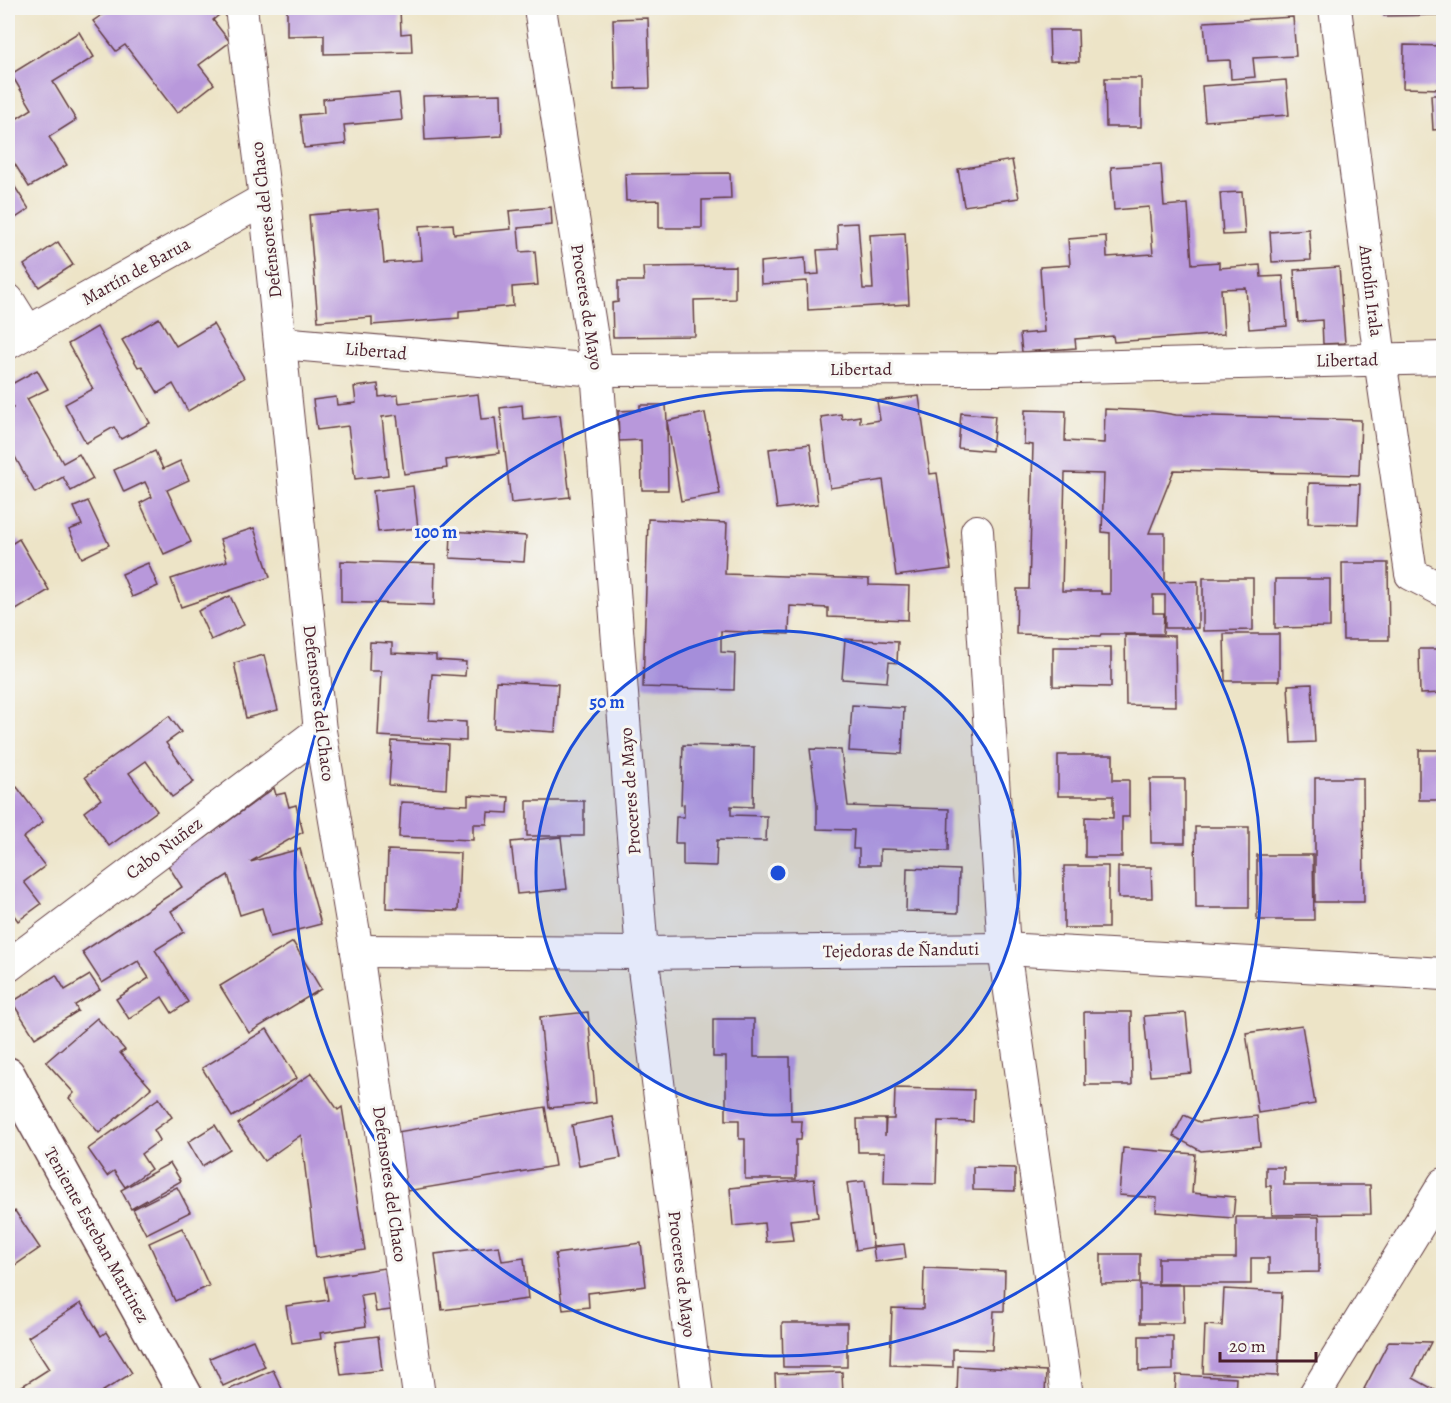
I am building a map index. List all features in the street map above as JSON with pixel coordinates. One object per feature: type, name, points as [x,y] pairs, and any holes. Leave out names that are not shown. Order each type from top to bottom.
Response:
[{"type":"street","name":"Defensores del Chaco","points":[[241,8],[265,199],[320,731],[357,951],[419,1395]]},
{"type":"street","name":"Proceres de Mayo","points":[[540,8],[597,370],[642,953],[697,1395]]},
{"type":"street","name":"Antolín Irala","points":[[1335,8],[1380,359],[1411,573],[1443,591]]},
{"type":"street","name":"Martín de Barua","points":[[18,337],[265,199]]},
{"type":"street","points":[[8,300],[18,337]]},
{"type":"street","name":"Libertad","points":[[280,343],[597,370],[998,369],[1443,358]]},
{"type":"street","points":[[976,531],[1004,949],[1067,1395]]},
{"type":"street","name":"Cabo Nuñez","points":[[8,966],[320,731]]},
{"type":"street","name":"Tejedoras de Ñanduti","points":[[357,951],[642,953],[1004,949],[1443,974]]},
{"type":"street","name":"Teniente Esteban Martinez","points":[[8,1074],[186,1395]]},
{"type":"street","points":[[1314,1395],[1443,1184]]},
{"type":"building","points":[[112,8],[217,8],[219,15],[213,20],[230,42],[199,65],[214,84],[177,113],[125,45],[116,51],[93,21]]},
{"type":"building","points":[[287,8],[400,8],[401,34],[411,33],[412,52],[324,54],[324,35],[287,36]]},
{"type":"building","points":[[1384,8],[1443,8],[1443,15],[1384,16]]},
{"type":"building","points":[[1293,17],[1296,56],[1253,58],[1255,77],[1231,79],[1230,60],[1207,61],[1204,22]]},
{"type":"building","points":[[648,18],[650,88],[615,89],[613,19]]},
{"type":"building","points":[[1049,30],[1078,30],[1079,62],[1050,61]]},
{"type":"building","points":[[79,32],[94,57],[53,82],[76,120],[49,137],[67,165],[29,187],[8,153],[8,124],[32,109],[11,74]]},
{"type":"building","points":[[1404,45],[1443,46],[1443,89],[1403,88]]},
{"type":"building","points":[[1105,78],[1141,78],[1141,127],[1106,127]]},
{"type":"building","points":[[1286,80],[1289,115],[1205,121],[1202,86]]},
{"type":"building","points":[[399,93],[402,120],[344,125],[346,144],[304,148],[300,115],[324,113],[323,99]]},
{"type":"building","points":[[501,94],[502,136],[425,140],[423,96]]},
{"type":"building","points":[[1431,95],[1443,95],[1443,129],[1433,130]]},
{"type":"building","points":[[1012,160],[1019,198],[964,206],[958,169]]},
{"type":"building","points":[[1161,164],[1164,206],[1188,204],[1192,264],[1219,262],[1219,268],[1260,265],[1261,277],[1283,276],[1287,326],[1249,329],[1246,288],[1221,289],[1224,334],[1114,342],[1113,336],[1075,339],[1076,348],[1022,352],[1020,334],[1044,332],[1040,267],[1070,265],[1068,239],[1106,236],[1107,257],[1153,254],[1149,207],[1114,210],[1111,167]]},
{"type":"building","points":[[730,173],[731,199],[702,200],[702,228],[659,228],[659,200],[626,201],[625,174]]},
{"type":"building","points":[[8,176],[29,209],[8,223]]},
{"type":"building","points":[[1242,192],[1245,234],[1223,235],[1220,193]]},
{"type":"building","points":[[551,207],[552,225],[518,228],[520,252],[535,251],[538,285],[512,287],[513,306],[459,311],[459,318],[372,325],[372,317],[318,321],[309,215],[379,209],[384,263],[422,260],[419,226],[453,224],[454,234],[511,229],[509,211]]},
{"type":"building","points":[[858,223],[863,289],[873,289],[870,235],[905,233],[909,304],[808,310],[807,281],[761,284],[760,262],[805,258],[806,275],[819,274],[817,250],[838,249],[837,224]]},
{"type":"building","points":[[1309,229],[1311,260],[1272,262],[1270,232]]},
{"type":"building","points":[[58,242],[73,265],[39,287],[24,265]]},
{"type":"building","points":[[735,266],[735,299],[694,300],[695,336],[613,337],[612,303],[618,302],[618,281],[644,281],[643,267]]},
{"type":"building","points":[[1339,267],[1345,343],[1323,344],[1322,320],[1298,322],[1294,270]]},
{"type":"building","points":[[159,318],[176,346],[213,324],[244,378],[188,411],[173,384],[158,393],[142,366],[138,367],[122,340]]},
{"type":"building","points":[[97,327],[150,423],[121,439],[114,427],[86,443],[65,404],[93,389],[68,344]]},
{"type":"building","points":[[37,370],[48,389],[27,399],[63,463],[79,454],[93,479],[71,491],[63,477],[35,493],[8,444],[8,411],[13,408],[8,397],[8,386]]},
{"type":"building","points":[[378,384],[379,397],[398,395],[399,403],[478,394],[481,419],[495,418],[499,453],[446,460],[447,468],[404,474],[397,415],[382,417],[388,475],[355,479],[348,426],[317,430],[313,400],[336,397],[337,405],[356,403],[354,387]]},
{"type":"building","points":[[919,396],[930,474],[937,473],[951,569],[896,576],[883,480],[830,488],[821,417],[841,414],[842,419],[860,416],[860,423],[880,420],[877,401]]},
{"type":"building","points":[[522,405],[523,419],[560,415],[570,497],[511,503],[500,408]]},
{"type":"building","points":[[640,405],[666,405],[668,490],[642,490],[641,440],[619,441],[618,411],[640,410]]},
{"type":"building","points":[[1105,409],[1152,411],[1176,415],[1361,420],[1359,475],[1174,470],[1149,533],[1165,533],[1165,582],[1198,581],[1198,628],[1165,628],[1165,595],[1153,595],[1153,613],[1164,613],[1163,634],[1101,634],[1100,636],[1016,634],[1017,589],[1029,589],[1033,445],[1024,444],[1025,410],[1066,411],[1065,441],[1104,443]],"holes":[[[1065,473],[1104,474],[1102,532],[1110,533],[1110,594],[1101,594],[1101,591],[1062,591]]]},
{"type":"building","points":[[705,413],[720,494],[681,501],[667,421]]},
{"type":"building","points":[[961,413],[995,416],[992,451],[958,448]]},
{"type":"building","points":[[810,444],[818,504],[777,509],[769,449]]},
{"type":"building","points":[[155,451],[163,469],[180,461],[189,480],[167,490],[191,542],[164,554],[140,503],[152,497],[145,482],[124,492],[114,470]]},
{"type":"building","points":[[1309,483],[1360,484],[1358,524],[1308,523]]},
{"type":"building","points":[[413,486],[418,528],[378,532],[373,491]]},
{"type":"building","points":[[88,501],[109,545],[82,558],[69,530],[82,525],[74,507]]},
{"type":"building","points":[[648,519],[727,523],[725,574],[869,579],[869,585],[909,586],[908,620],[828,617],[828,608],[790,606],[789,634],[721,631],[721,652],[735,653],[734,690],[643,687]]},
{"type":"building","points":[[254,528],[270,577],[181,607],[171,579],[227,561],[220,539]]},
{"type":"building","points":[[451,531],[526,536],[524,562],[450,558]]},
{"type":"building","points":[[19,539],[49,590],[8,615],[8,546]]},
{"type":"building","points":[[341,561],[435,564],[434,605],[341,602]]},
{"type":"building","points":[[148,563],[158,586],[132,597],[122,574]]},
{"type":"building","points":[[1342,563],[1388,563],[1389,640],[1343,640]]},
{"type":"building","points":[[1203,578],[1253,578],[1253,630],[1203,631]]},
{"type":"building","points":[[1275,579],[1330,579],[1330,627],[1275,628]]},
{"type":"building","points":[[230,596],[244,625],[211,640],[198,611]]},
{"type":"building","points":[[1224,634],[1279,634],[1279,681],[1225,681]]},
{"type":"building","points":[[1125,635],[1175,636],[1176,706],[1126,705]]},
{"type":"building","points":[[845,639],[898,642],[897,663],[889,662],[887,682],[842,679]]},
{"type":"building","points":[[370,642],[392,643],[392,653],[436,655],[436,660],[466,662],[465,676],[432,674],[429,720],[466,722],[466,741],[378,736],[381,671],[369,671]]},
{"type":"building","points":[[1053,647],[1111,647],[1111,687],[1053,686]]},
{"type":"building","points":[[1419,649],[1443,649],[1443,693],[1420,694]]},
{"type":"building","points":[[264,655],[278,710],[246,718],[234,663]]},
{"type":"building","points":[[496,681],[558,684],[555,732],[494,728]]},
{"type":"building","points":[[1312,684],[1315,742],[1291,743],[1288,685]]},
{"type":"building","points":[[852,705],[904,708],[902,754],[849,751]]},
{"type":"building","points":[[169,716],[181,732],[166,743],[194,782],[172,797],[146,761],[129,773],[157,811],[109,846],[84,812],[101,799],[85,777]]},
{"type":"building","points":[[392,741],[448,744],[446,789],[389,785]]},
{"type":"building","points":[[683,745],[754,747],[753,807],[731,806],[731,815],[767,816],[766,841],[717,840],[716,866],[683,865],[683,843],[675,843],[676,817],[684,817],[684,804],[681,805]]},
{"type":"building","points":[[810,749],[841,750],[848,806],[949,809],[948,851],[880,849],[880,865],[859,865],[859,849],[853,849],[854,830],[817,829],[817,805]]},
{"type":"building","points":[[1419,750],[1443,750],[1443,800],[1419,800]]},
{"type":"building","points":[[1058,755],[1113,755],[1113,780],[1129,780],[1129,817],[1122,817],[1122,857],[1085,857],[1085,817],[1113,818],[1113,796],[1058,796]]},
{"type":"building","points":[[1315,778],[1363,778],[1364,902],[1315,902]]},
{"type":"building","points":[[1150,779],[1185,779],[1185,843],[1151,843]]},
{"type":"building","points":[[17,787],[43,822],[23,838],[45,866],[24,882],[41,904],[18,921],[8,907],[8,794]]},
{"type":"building","points":[[274,788],[276,795],[285,793],[289,807],[296,805],[303,832],[250,862],[300,849],[321,924],[270,937],[262,908],[240,915],[228,875],[171,911],[184,932],[155,950],[188,1002],[172,1013],[162,997],[129,1019],[116,999],[149,978],[138,961],[102,983],[82,952],[182,887],[162,856],[201,832],[205,838]]},
{"type":"building","points":[[468,795],[509,797],[508,813],[488,812],[487,824],[473,824],[473,840],[399,837],[401,802],[468,805]]},
{"type":"building","points":[[527,801],[584,801],[584,836],[527,836]]},
{"type":"building","points":[[1195,827],[1249,827],[1249,908],[1196,908]]},
{"type":"building","points":[[561,837],[567,889],[517,894],[511,842]]},
{"type":"building","points":[[388,850],[460,853],[458,911],[386,908]]},
{"type":"building","points":[[1257,855],[1313,855],[1314,920],[1257,920]]},
{"type":"building","points":[[1064,866],[1108,866],[1108,928],[1064,928]]},
{"type":"building","points":[[1118,867],[1151,867],[1152,898],[1118,898]]},
{"type":"building","points":[[907,868],[959,870],[958,913],[906,911]]},
{"type":"building","points":[[293,942],[321,989],[249,1033],[220,986]]},
{"type":"building","points":[[56,975],[65,990],[90,975],[100,990],[75,1005],[78,1011],[35,1038],[12,1002]]},
{"type":"building","points":[[588,1012],[596,1103],[549,1108],[540,1017]]},
{"type":"building","points":[[1084,1012],[1131,1012],[1132,1085],[1085,1085]]},
{"type":"building","points":[[1186,1013],[1192,1073],[1150,1076],[1144,1016]]},
{"type":"building","points":[[97,1018],[125,1050],[120,1053],[151,1088],[99,1133],[69,1098],[74,1093],[46,1062]]},
{"type":"building","points":[[713,1019],[754,1019],[754,1057],[790,1057],[791,1121],[802,1121],[801,1140],[796,1140],[796,1179],[745,1179],[745,1139],[739,1139],[739,1120],[726,1120],[726,1057],[713,1057]]},
{"type":"building","points":[[1302,1025],[1315,1104],[1258,1113],[1246,1033]]},
{"type":"building","points":[[267,1029],[297,1078],[232,1117],[202,1068]]},
{"type":"building","points":[[312,1073],[338,1110],[342,1107],[365,1250],[316,1258],[301,1135],[264,1161],[238,1124]]},
{"type":"building","points":[[895,1088],[974,1090],[973,1122],[938,1121],[936,1184],[884,1183],[885,1152],[858,1152],[857,1119],[885,1119],[885,1136],[886,1119],[894,1119]]},
{"type":"building","points":[[159,1098],[172,1117],[154,1130],[160,1140],[141,1154],[151,1169],[125,1187],[114,1171],[107,1176],[88,1149]]},
{"type":"building","points":[[545,1107],[555,1166],[407,1191],[397,1132]]},
{"type":"building","points":[[1184,1115],[1199,1122],[1257,1116],[1260,1146],[1201,1151],[1173,1136]]},
{"type":"building","points":[[613,1117],[621,1158],[579,1166],[572,1125]]},
{"type":"building","points":[[215,1125],[230,1149],[202,1166],[188,1142]]},
{"type":"building","points":[[1123,1148],[1195,1154],[1192,1193],[1235,1197],[1233,1218],[1156,1212],[1157,1198],[1119,1195]]},
{"type":"building","points":[[170,1163],[181,1181],[131,1209],[121,1190]]},
{"type":"building","points":[[973,1167],[1015,1168],[1015,1191],[973,1190]]},
{"type":"building","points":[[1266,1167],[1284,1167],[1284,1185],[1370,1185],[1371,1214],[1272,1215],[1271,1186],[1266,1186]]},
{"type":"building","points":[[814,1179],[818,1217],[790,1220],[793,1240],[766,1242],[764,1223],[733,1226],[730,1188]]},
{"type":"building","points":[[865,1181],[873,1247],[856,1250],[847,1183]]},
{"type":"building","points":[[177,1187],[190,1212],[146,1234],[133,1209]]},
{"type":"building","points":[[15,1211],[40,1248],[8,1270],[8,1216]]},
{"type":"building","points":[[1236,1217],[1319,1217],[1319,1272],[1269,1273],[1269,1258],[1251,1258],[1251,1284],[1158,1284],[1158,1258],[1236,1258]]},
{"type":"building","points":[[182,1228],[209,1286],[175,1301],[149,1243]]},
{"type":"building","points":[[641,1243],[646,1286],[588,1293],[589,1307],[563,1310],[555,1254]]},
{"type":"building","points":[[904,1244],[906,1258],[875,1262],[873,1247]]},
{"type":"building","points":[[499,1246],[502,1261],[524,1258],[528,1299],[442,1310],[435,1254]]},
{"type":"building","points":[[1101,1254],[1140,1254],[1140,1283],[1101,1284]]},
{"type":"building","points":[[391,1267],[398,1309],[376,1312],[373,1293],[361,1295],[366,1326],[320,1333],[321,1339],[292,1343],[286,1306],[328,1300],[324,1277]]},
{"type":"building","points":[[924,1268],[1005,1271],[1004,1311],[994,1311],[992,1350],[953,1349],[953,1367],[890,1365],[892,1308],[923,1309]]},
{"type":"building","points":[[1140,1285],[1183,1285],[1184,1323],[1140,1323]]},
{"type":"building","points":[[1224,1289],[1282,1292],[1278,1376],[1203,1373],[1205,1325],[1222,1326]]},
{"type":"building","points":[[81,1303],[101,1336],[106,1332],[132,1373],[97,1395],[8,1395],[49,1369],[28,1337]]},
{"type":"building","points":[[782,1323],[847,1323],[847,1367],[783,1367]]},
{"type":"building","points":[[378,1336],[382,1370],[341,1375],[336,1341]]},
{"type":"building","points":[[1139,1336],[1173,1336],[1173,1370],[1139,1371]]},
{"type":"building","points":[[253,1340],[265,1367],[223,1386],[210,1358]]},
{"type":"building","points":[[1389,1341],[1431,1342],[1413,1378],[1435,1390],[1432,1395],[1377,1395],[1364,1389]]},
{"type":"building","points":[[958,1366],[1046,1371],[1045,1395],[957,1395]]},
{"type":"building","points":[[273,1370],[285,1395],[233,1395],[230,1389]]},
{"type":"building","points":[[842,1372],[843,1395],[776,1395],[775,1374]]},
{"type":"building","points":[[1176,1375],[1236,1378],[1235,1395],[1175,1395]]}]
